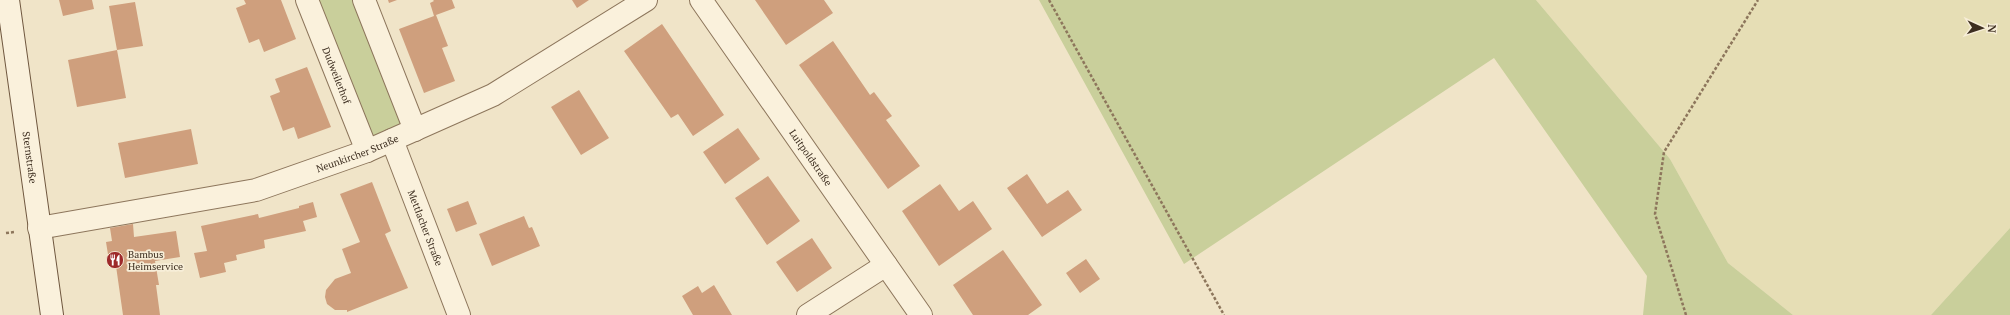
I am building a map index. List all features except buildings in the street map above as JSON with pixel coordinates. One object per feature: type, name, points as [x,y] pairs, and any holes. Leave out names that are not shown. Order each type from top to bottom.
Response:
[{"type":"street","name":"Sternstraße","points":[[8,0],[52,315]]},
{"type":"street","name":"Dudweilerhof","points":[[307,0],[367,151]]},
{"type":"street","points":[[364,0],[415,130]]},
{"type":"street","name":"Neunkircher Straße","points":[[39,228],[256,190],[367,151],[493,95],[646,0]]},
{"type":"street","name":"Luitpoldstraße","points":[[701,0],[920,315]]},
{"type":"street","name":"Mettlacher Straße","points":[[392,140],[459,315]]},
{"type":"street","points":[[808,315],[886,265]]},
{"type":"path","points":[[1048,0],[1224,315]]},
{"type":"path","points":[[1686,315],[1655,214],[1664,152],[1758,0]]},
{"type":"shaded area","points":[[1536,0],[2010,0],[2010,228],[1931,315],[1793,315],[1728,263],[1670,159]]},
{"type":"green space","points":[[307,0],[364,0],[415,130],[367,151]]},
{"type":"green space","points":[[1039,0],[1536,0],[1670,159],[1728,263],[1793,315],[1643,315],[1647,276],[1494,58],[1184,264]]},
{"type":"green space","points":[[2010,228],[2010,315],[1931,315]]},
{"type":"place","name":"Bambus Heimservice","points":[[115,260]]}]
